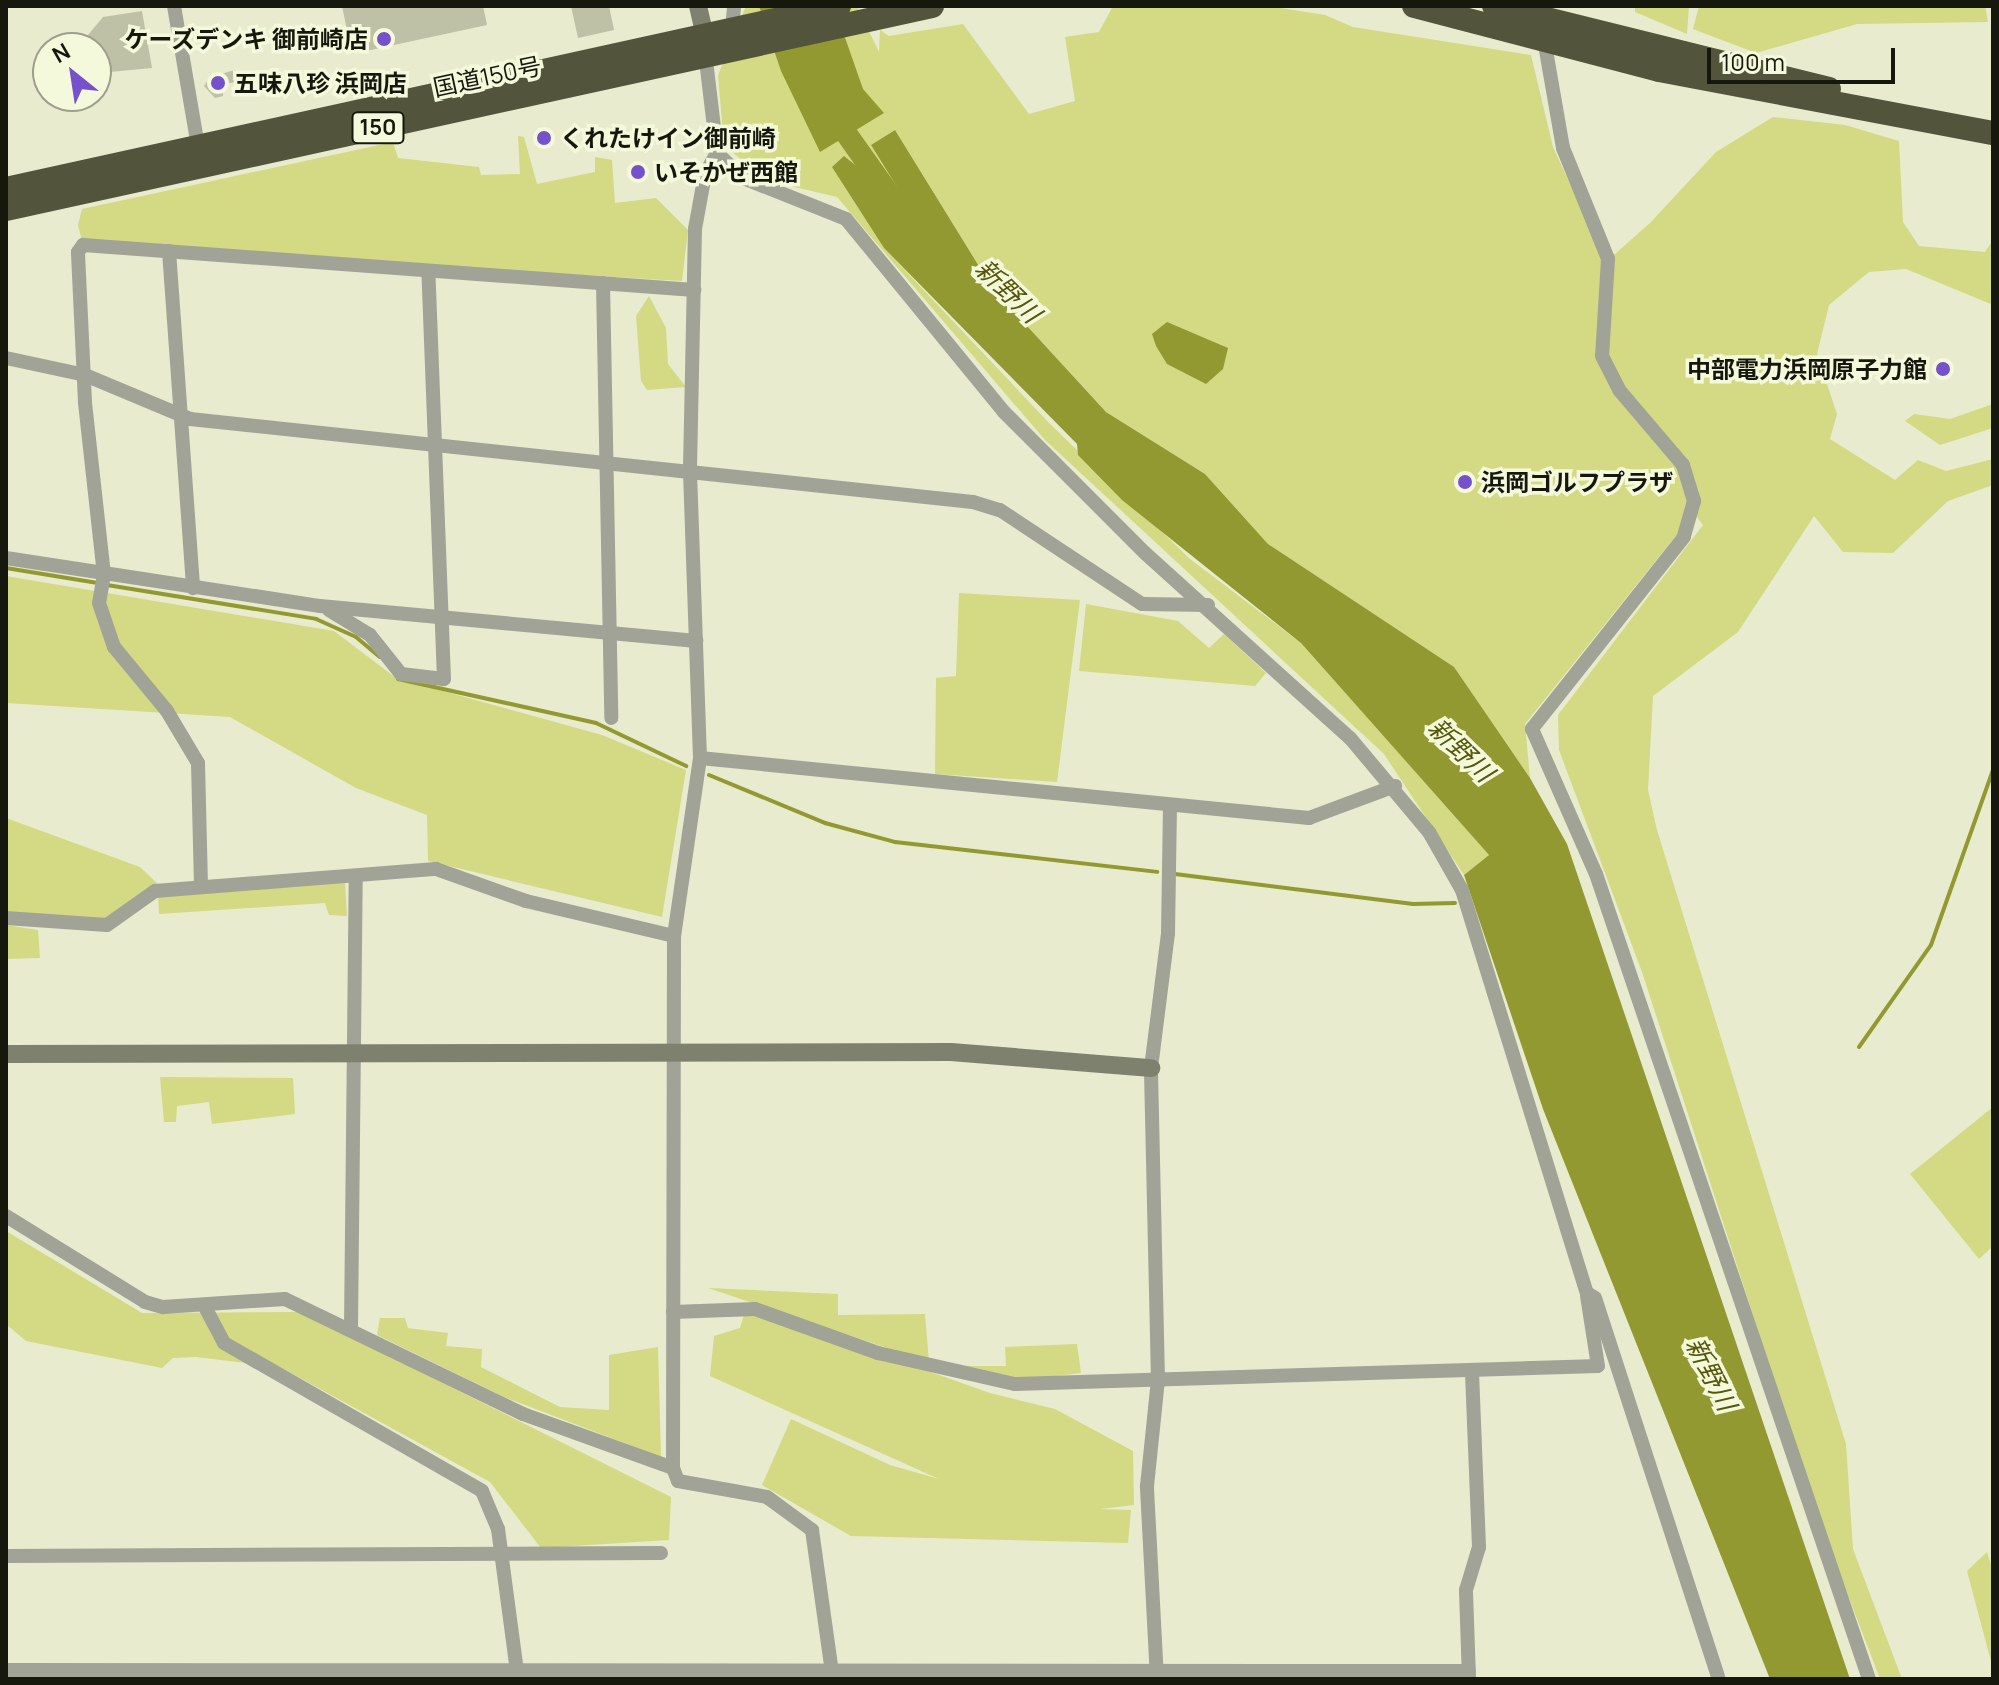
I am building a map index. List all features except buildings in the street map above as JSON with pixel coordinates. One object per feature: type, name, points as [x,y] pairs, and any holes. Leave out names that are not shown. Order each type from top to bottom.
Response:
[{"type":"highway","name":"国道150号","points":[[6,209],[199,157],[705,47],[741,27],[839,6]]},
{"type":"highway","name":"国道150号","points":[[741,27],[864,22],[932,6]]},
{"type":"highway","points":[[1414,6],[1539,21],[1806,85],[1993,117]]},
{"type":"highway","points":[[1494,6],[1808,102],[1993,133]]},
{"type":"highway","name":"国道150号","points":[[6,189],[199,157]]},
{"type":"street","points":[[174,6],[199,157]]},
{"type":"street","points":[[698,6],[717,153],[699,203],[694,290],[690,472],[700,758],[674,936],[673,1468],[678,1481],[767,1497],[812,1530],[832,1672]]},
{"type":"street","points":[[1539,21],[1563,148],[1608,259],[1602,356],[1620,391],[1683,465],[1694,501],[1684,537],[1532,729],[1596,874],[1869,1679]]},
{"type":"street","points":[[673,1312],[755,1309],[878,1353],[1015,1384],[1598,1366],[1587,1293],[1462,890],[1395,786],[1208,605],[1145,553],[1004,412],[846,219],[743,178],[717,153]]},
{"type":"street","points":[[201,886],[198,763],[167,711],[114,647],[104,627],[101,592],[104,575],[85,375],[78,252],[83,245],[694,290]]},
{"type":"street","points":[[169,251],[193,588]]},
{"type":"street","points":[[320,606],[370,635],[401,674],[432,683],[444,679],[428,271]]},
{"type":"street","points":[[603,283],[611,718]]},
{"type":"street","points":[[6,358],[85,375],[179,415],[973,502],[1000,510],[1142,604],[1208,605]]},
{"type":"street","points":[[6,558],[320,606],[696,641]]},
{"type":"street","points":[[700,758],[1309,818],[1395,786]]},
{"type":"street","points":[[1156,1675],[1147,1486],[1158,1380],[1151,1068],[1168,933],[1170,806]]},
{"type":"street","points":[[6,918],[107,925],[155,891],[356,879],[436,869],[526,901],[674,936]]},
{"type":"street","points":[[351,1328],[356,879]]},
{"type":"street","points":[[6,1054],[951,1052],[1151,1068]]},
{"type":"street","points":[[6,1216],[145,1302],[204,1305],[285,1299],[351,1328],[523,1414],[673,1468]]},
{"type":"street","points":[[1587,1293],[1595,1298],[1718,1677]]},
{"type":"street","points":[[204,1305],[224,1343],[482,1491],[494,1509],[518,1676]]},
{"type":"street","points":[[6,1670],[518,1676],[832,1672],[1469,1675],[1466,1590],[1479,1547],[1472,1372]]},
{"type":"street","points":[[6,1556],[502,1557],[661,1553]]},
{"type":"shaded area","points":[[746,6],[857,6],[879,52],[880,30],[889,36],[963,24],[1029,114],[1075,101],[1065,37],[1099,32],[1113,6],[1269,6],[1325,15],[1353,27],[1531,55],[1553,147],[1602,253],[1615,254],[1650,223],[1716,152],[1773,117],[1845,125],[1899,141],[1903,222],[1919,246],[1985,252],[1993,240],[1993,305],[1906,269],[1869,272],[1829,305],[1817,354],[1837,414],[1830,439],[1895,480],[1918,460],[1946,471],[1993,459],[1993,485],[1948,501],[1893,553],[1843,552],[1814,516],[1738,632],[1653,696],[1648,790],[1657,830],[1846,1444],[1853,1549],[1902,1679],[1880,1679],[1819,1519],[1642,972],[1559,750],[1558,715],[1703,525],[1690,508],[1686,523],[1525,724],[1530,778],[1453,667],[1268,544],[1205,474],[1106,412],[993,289],[895,130],[871,145],[914,213],[844,157],[884,248],[1050,424],[1190,559],[1301,643],[1489,855],[1464,875],[1384,754],[1045,440],[837,197],[765,180],[724,145],[718,75]]},
{"type":"shaded area","points":[[1635,6],[1689,6],[1687,34],[1635,12]]},
{"type":"shaded area","points":[[1699,6],[1985,6],[1988,22],[1857,24],[1756,53],[1693,29]]},
{"type":"shaded area","points":[[518,136],[524,137],[537,184],[595,172],[595,157],[612,160],[615,203],[656,198],[688,230],[682,281],[83,245],[78,225],[82,209],[393,142],[398,158],[479,167],[481,175],[520,174]]},
{"type":"shaded area","points":[[649,296],[666,328],[668,364],[686,387],[647,390],[641,381],[636,316]]},
{"type":"shaded area","points":[[1993,404],[1993,428],[1940,445],[1905,421],[1914,414],[1950,419]]},
{"type":"shaded area","points":[[6,576],[334,631],[396,678],[602,735],[686,770],[662,917],[428,861],[427,815],[356,788],[230,717],[6,703]]},
{"type":"shaded area","points":[[959,593],[1080,600],[1057,782],[935,774],[936,678],[956,676]]},
{"type":"shaded area","points":[[1086,604],[1178,621],[1209,648],[1224,634],[1266,673],[1255,686],[1079,671]]},
{"type":"shaded area","points":[[6,818],[140,867],[161,887],[95,926],[6,914]]},
{"type":"shaded area","points":[[345,882],[347,916],[329,915],[325,903],[159,914],[158,893]]},
{"type":"shaded area","points":[[6,925],[38,930],[40,958],[6,959]]},
{"type":"shaded area","points":[[160,1077],[293,1078],[295,1114],[212,1124],[209,1102],[177,1106],[176,1122],[164,1122]]},
{"type":"shaded area","points":[[1993,1107],[1993,1246],[1979,1259],[1910,1174]]},
{"type":"shaded area","points":[[6,1231],[142,1313],[301,1312],[671,1497],[669,1540],[541,1548],[490,1482],[280,1367],[196,1357],[173,1358],[162,1368],[26,1341],[6,1324]]},
{"type":"shaded area","points":[[708,1288],[838,1294],[838,1315],[925,1314],[929,1362]]},
{"type":"shaded area","points":[[744,1315],[772,1316],[990,1393],[1055,1409],[1133,1451],[1134,1505],[1100,1509],[1131,1510],[1128,1543],[851,1536],[762,1485],[791,1419],[890,1465],[939,1479],[710,1376],[714,1336],[740,1328]]},
{"type":"shaded area","points":[[380,1318],[405,1318],[408,1328],[448,1333],[446,1346],[482,1349],[481,1367],[560,1407],[609,1410],[609,1355],[658,1347],[661,1457],[504,1397],[377,1335]]},
{"type":"shaded area","points":[[1077,1344],[1081,1373],[1024,1380],[936,1366],[1006,1366],[1005,1347]]},
{"type":"shaded area","points":[[1987,1552],[1993,1571],[1993,1669],[1967,1571]]},
{"type":"water","points":[[759,6],[834,6],[863,89],[884,113],[820,152],[781,71]]},
{"type":"water","points":[[895,130],[993,289],[1106,412],[1205,474],[1268,544],[1454,667],[1530,778],[1567,844],[1850,1679],[1770,1679],[1543,1109],[1464,875],[1489,855],[1301,643],[1122,500],[1078,455],[1077,444],[884,248],[832,167],[844,156],[912,211],[871,145]]},
{"type":"water","points":[[1167,322],[1228,348],[1223,369],[1206,384],[1167,364],[1152,334]]},
{"type":"waterway","name":"新野川","points":[[831,112],[904,215]]},
{"type":"waterway","points":[[6,568],[98,583]]},
{"type":"waterway","points":[[107,585],[316,619],[356,637],[380,657]]},
{"type":"waterway","points":[[398,679],[596,723],[686,766]]},
{"type":"waterway","points":[[1859,1047],[1931,945],[1993,770]]},
{"type":"waterway","points":[[709,775],[825,823],[895,842],[1157,872]]},
{"type":"waterway","points":[[1175,874],[1413,904],[1455,903]]},
{"type":"place","name":"ケーズデンキ 御前崎店","points":[[384,39]]},
{"type":"place","name":"五味八珍 浜岡店","points":[[218,83]]},
{"type":"place","name":"くれたけイン御前崎","points":[[544,138]]},
{"type":"place","name":"いそかぜ西館","points":[[638,172]]},
{"type":"place","name":"中部電力浜岡原子力館","points":[[1943,369]]},
{"type":"place","name":"浜岡ゴルフプラザ","points":[[1465,482]]}]
